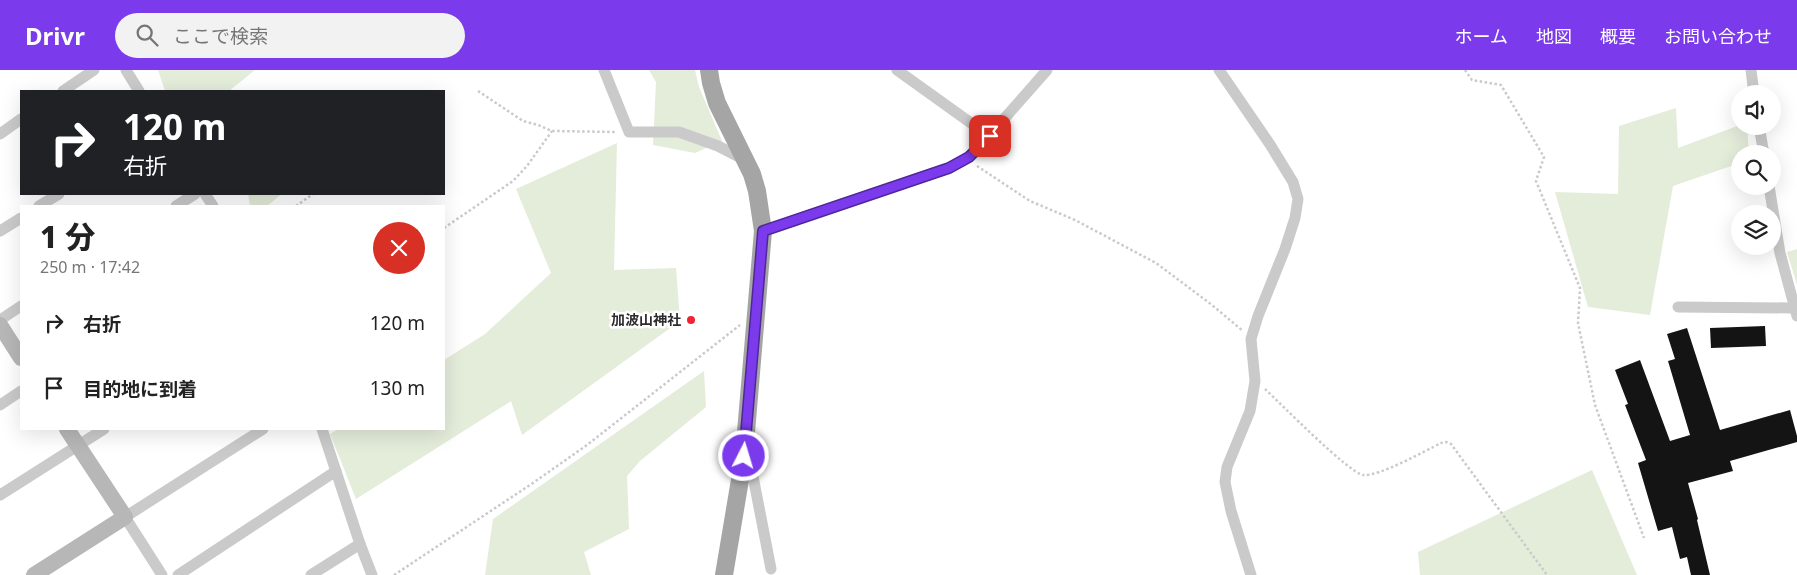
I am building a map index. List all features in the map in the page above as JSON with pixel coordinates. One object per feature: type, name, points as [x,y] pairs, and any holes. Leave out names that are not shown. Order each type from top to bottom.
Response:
[{"type":"main road","points":[[708,70],[718,103],[757,191],[763,231],[758,312],[744,456],[724,575]]},
{"type":"street","points":[[64,90],[94,70]]},
{"type":"street","points":[[126,70],[138,90]]},
{"type":"street","points":[[604,70],[629,132],[679,132],[718,146],[745,161]]},
{"type":"street","points":[[897,70],[990,136]]},
{"type":"street","points":[[763,231],[949,168],[969,157],[990,136],[1047,70]]},
{"type":"street","points":[[1219,70],[1271,146],[1293,182],[1298,199],[1295,218],[1285,249],[1258,316],[1251,339],[1255,381],[1250,411],[1230,456],[1225,482],[1230,510],[1251,575]]},
{"type":"street","points":[[1751,70],[1753,85]]},
{"type":"street","points":[[0,134],[20,120]]},
{"type":"street","points":[[42,205],[57,195]]},
{"type":"street","points":[[178,205],[193,195]]},
{"type":"street","points":[[1678,308],[1796,312],[1780,254],[1770,195]]},
{"type":"street","points":[[0,231],[20,219]]},
{"type":"street","points":[[0,320],[20,307]]},
{"type":"street","points":[[0,325],[20,356]]},
{"type":"street","points":[[0,405],[20,392]]},
{"type":"street","points":[[69,430],[162,575]]},
{"type":"street","points":[[0,495],[103,430]]},
{"type":"street","points":[[34,575],[261,430]]},
{"type":"street","points":[[322,430],[372,575]]},
{"type":"street","points":[[744,456],[751,466],[771,569]]},
{"type":"street","points":[[178,575],[336,471]]},
{"type":"street","points":[[311,575],[360,544]]},
{"type":"path","points":[[1465,70],[1472,80],[1501,85],[1544,157],[1536,181],[1580,288],[1578,323],[1595,405],[1644,538]]},
{"type":"path","points":[[478,91],[523,121],[538,125],[552,132],[629,132]]},
{"type":"path","points":[[445,227],[513,181],[527,166],[552,132]]},
{"type":"path","points":[[969,157],[978,168],[1030,201],[1074,220],[1156,263],[1212,305],[1251,339]]},
{"type":"path","points":[[298,205],[312,195]]},
{"type":"path","points":[[394,575],[530,485],[586,445],[758,312]]},
{"type":"path","points":[[1255,381],[1345,464],[1362,475],[1382,471],[1441,443],[1451,444],[1547,575]]},
{"type":"green space","points":[[158,70],[255,70],[230,90],[165,90]]},
{"type":"green space","points":[[649,70],[695,70],[699,87],[722,141],[695,153],[653,145],[656,82]]},
{"type":"green space","points":[[1676,108],[1678,148],[1731,128],[1731,135],[1748,135],[1748,145],[1731,145],[1731,166],[1673,186],[1650,315],[1588,307],[1555,192],[1618,194],[1619,126]]},
{"type":"green space","points":[[617,143],[614,270],[676,268],[680,321],[522,435],[511,401],[356,499],[330,434],[336,430],[445,430],[445,359],[485,334],[551,273],[516,189]]},
{"type":"green space","points":[[248,195],[281,195],[268,205],[250,205]]},
{"type":"green space","points":[[1797,249],[1797,285],[1787,252]]},
{"type":"green space","points":[[704,371],[706,407],[640,461],[627,476],[629,529],[584,552],[591,575],[485,575],[493,519]]},
{"type":"green space","points":[[1592,470],[1637,575],[1420,575],[1418,552]]},
{"type":"building","points":[[1765,326],[1766,346],[1711,348],[1710,328]]},
{"type":"building","points":[[1687,328],[1720,430],[1790,410],[1797,436],[1797,442],[1730,461],[1733,471],[1688,483],[1710,575],[1691,575],[1687,557],[1680,559],[1672,527],[1658,531],[1638,463],[1646,460],[1625,405],[1628,404],[1615,370],[1640,360],[1670,441],[1690,435],[1668,361],[1675,359],[1667,334]]},
{"type":"place","name":"加波山神社","points":[[691,320]]},
{"type":"route","points":[[744,456],[758,312],[763,231],[949,168],[969,157],[990,136]]}]
